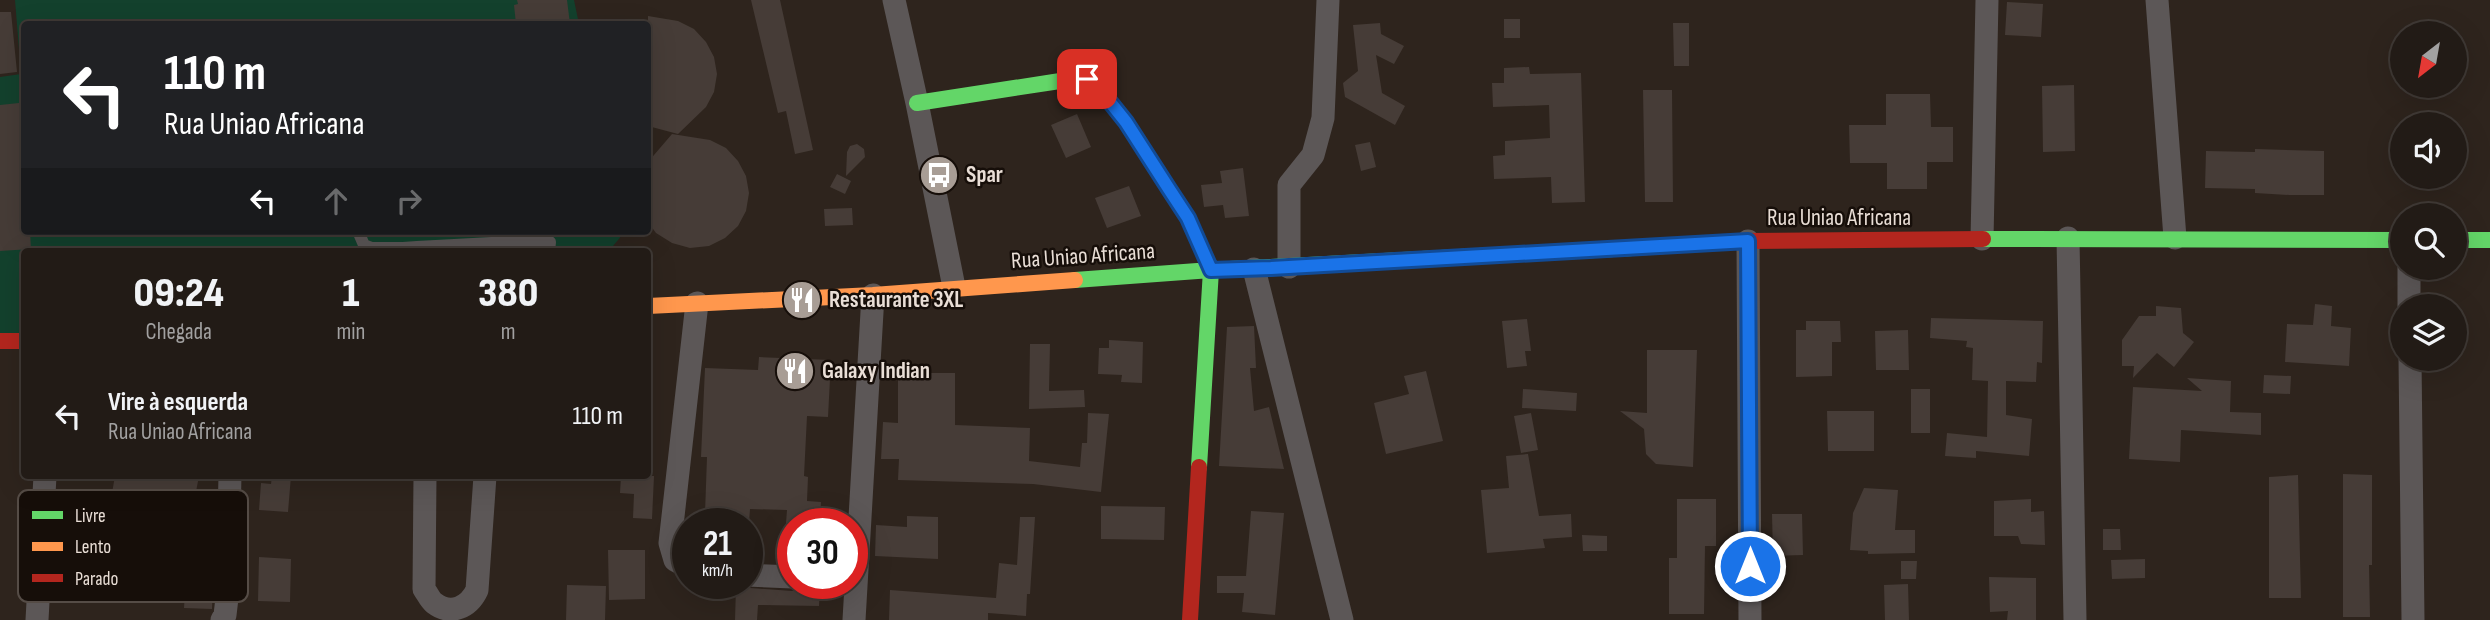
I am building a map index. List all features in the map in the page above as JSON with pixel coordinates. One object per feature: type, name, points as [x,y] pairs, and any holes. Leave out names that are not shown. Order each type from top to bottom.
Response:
[{"type":"main road","points":[[917,103],[1087,79],[1098,87],[1126,122],[1188,218],[1211,270],[1189,620]]},
{"type":"main road","name":"Rua Uniao Africana","points":[[651,306],[873,295],[1211,270],[1748,241],[2068,238],[2390,240]]},
{"type":"main road","points":[[2467,240],[2490,240]]},
{"type":"main road","points":[[0,341],[21,341]]},
{"type":"street","points":[[894,0],[954,287]]},
{"type":"street","points":[[1289,267],[1289,185],[1313,155],[1324,118],[1328,0]]},
{"type":"street","points":[[1982,239],[1987,0]]},
{"type":"street","points":[[2157,0],[2175,238]]},
{"type":"street","points":[[2068,238],[2075,620]]},
{"type":"street","points":[[1748,241],[1750,620]]},
{"type":"street","points":[[1254,269],[1342,620]]},
{"type":"street","points":[[859,508],[873,295]]},
{"type":"street","points":[[674,508],[698,303]]},
{"type":"street","points":[[2410,371],[2413,620]]},
{"type":"street","points":[[425,479],[424,589],[434,603],[449,615],[472,600],[477,590],[485,479]]},
{"type":"street","points":[[672,526],[672,550]]},
{"type":"street","points":[[854,599],[854,620]]},
{"type":"street","points":[[37,620],[38,602]]},
{"type":"street","points":[[222,620],[227,602]]},
{"type":"lane","points":[[360,235],[364,245],[372,248]]},
{"type":"lane","points":[[431,248],[549,242]]},
{"type":"green space","points":[[15,0],[574,0],[578,21],[21,21],[21,74]]},
{"type":"green space","points":[[21,74],[21,235],[622,235],[611,248],[21,248],[21,335],[0,336],[0,77]]},
{"type":"building","points":[[517,0],[567,0],[570,21],[516,21],[514,5],[518,4]]},
{"type":"building","points":[[751,0],[780,0],[813,150],[795,154],[786,111],[778,113]]},
{"type":"building","points":[[2007,2],[2043,4],[2041,37],[2005,35]]},
{"type":"building","points":[[0,12],[11,12],[17,72],[0,74]]},
{"type":"building","points":[[648,16],[678,21],[694,29],[706,42],[714,57],[717,74],[714,92],[706,107],[678,134],[651,127],[651,21],[648,21]]},
{"type":"building","points":[[1504,19],[1520,19],[1520,38],[1504,38]]},
{"type":"building","points":[[1380,23],[1381,34],[1404,46],[1394,64],[1376,55],[1382,93],[1405,106],[1395,125],[1345,97],[1343,83],[1358,71],[1353,25]]},
{"type":"building","points":[[1673,23],[1689,23],[1689,66],[1674,66]]},
{"type":"building","points":[[1529,67],[1530,74],[1581,73],[1585,202],[1552,203],[1551,177],[1494,179],[1493,156],[1505,155],[1505,141],[1550,138],[1549,105],[1493,107],[1492,83],[1504,83],[1504,68]]},
{"type":"building","points":[[2074,85],[2075,151],[2043,152],[2042,86]]},
{"type":"building","points":[[1643,90],[1672,90],[1673,202],[1645,202]]},
{"type":"building","points":[[1886,94],[1930,94],[1931,127],[1953,127],[1953,162],[1927,162],[1927,189],[1887,189],[1887,163],[1850,163],[1849,125],[1886,125]]},
{"type":"building","points":[[19,103],[21,235],[30,235],[31,248],[0,251],[0,105]]},
{"type":"building","points":[[1077,114],[1091,147],[1066,158],[1051,125]]},
{"type":"building","points":[[672,134],[710,140],[726,148],[738,161],[746,176],[749,193],[746,211],[738,226],[725,238],[709,246],[690,248],[672,243],[656,233],[651,226],[651,158]]},
{"type":"building","points":[[1370,142],[1376,167],[1361,171],[1355,145]]},
{"type":"building","points":[[857,144],[864,149],[865,157],[846,176],[847,152],[850,146]]},
{"type":"building","points":[[2255,149],[2324,151],[2324,195],[2205,188],[2206,151],[2255,152]]},
{"type":"building","points":[[1243,168],[1249,216],[1225,218],[1223,205],[1204,207],[1201,185],[1222,183],[1220,171]]},
{"type":"building","points":[[837,174],[851,181],[845,194],[830,187]]},
{"type":"building","points":[[1129,186],[1141,216],[1107,228],[1095,198]]},
{"type":"building","points":[[852,208],[853,225],[825,226],[824,209]]},
{"type":"building","points":[[2315,304],[2332,306],[2331,326],[2351,328],[2349,366],[2285,362],[2287,324],[2313,325]]},
{"type":"building","points":[[2156,306],[2181,308],[2183,333],[2194,342],[2174,367],[2157,353],[2133,378],[2134,366],[2122,366],[2122,340],[2139,316],[2156,316]]},
{"type":"building","points":[[1931,318],[2043,321],[2042,363],[2037,362],[2036,382],[2006,381],[2006,415],[2032,419],[2029,456],[1976,451],[1976,458],[1945,456],[1947,433],[1987,437],[1988,381],[1972,380],[1973,348],[1966,347],[1967,341],[1930,338]]},
{"type":"building","points":[[1527,319],[1531,351],[1525,351],[1527,366],[1507,368],[1502,321]]},
{"type":"building","points":[[1806,321],[1840,321],[1841,342],[1832,342],[1832,376],[1796,377],[1796,330],[1806,330]]},
{"type":"building","points":[[1254,326],[1256,368],[1250,368],[1254,411],[1269,407],[1284,469],[1219,466],[1227,327]]},
{"type":"building","points":[[1908,330],[1909,370],[1876,370],[1875,331]]},
{"type":"building","points":[[1109,340],[1143,342],[1142,383],[1121,382],[1122,375],[1098,374],[1099,348],[1109,348]]},
{"type":"building","points":[[1030,344],[1050,344],[1049,391],[1084,390],[1085,407],[1029,409]]},
{"type":"building","points":[[1647,350],[1697,350],[1693,467],[1656,464],[1646,454],[1644,429],[1620,411],[1647,413]]},
{"type":"building","points":[[759,357],[831,360],[828,417],[807,416],[804,476],[808,477],[807,501],[821,502],[821,508],[705,508],[707,457],[701,457],[705,368],[758,370]]},
{"type":"building","points":[[1426,371],[1443,441],[1386,454],[1374,403],[1409,394],[1404,376]]},
{"type":"building","points":[[898,373],[955,373],[955,425],[1030,428],[1029,461],[1080,467],[1082,443],[1087,443],[1088,413],[1109,414],[1101,492],[1033,484],[898,480],[899,459],[881,459],[883,422],[898,423]]},
{"type":"building","points":[[2264,375],[2291,376],[2290,394],[2263,393]]},
{"type":"building","points":[[2187,378],[2231,381],[2230,412],[2261,413],[2261,435],[2181,430],[2180,462],[2129,459],[2133,387],[2202,391]]},
{"type":"building","points":[[1523,389],[1577,393],[1576,411],[1522,408]]},
{"type":"building","points":[[1911,389],[1930,389],[1930,433],[1911,433]]},
{"type":"building","points":[[1827,411],[1874,411],[1874,451],[1828,451]]},
{"type":"building","points":[[1531,413],[1538,450],[1521,453],[1514,416]]},
{"type":"building","points":[[1528,454],[1539,516],[1571,514],[1572,537],[1543,539],[1545,548],[1487,553],[1481,490],[1509,488],[1506,456]]},
{"type":"building","points":[[2343,474],[2372,475],[2370,617],[2343,617]]},
{"type":"building","points":[[2298,475],[2301,598],[2269,598],[2269,477]]},
{"type":"building","points":[[651,476],[654,476],[652,519],[633,518],[634,494],[620,493],[621,479],[651,479]]},
{"type":"building","points":[[114,479],[198,479],[196,490],[113,490]]},
{"type":"building","points":[[272,479],[291,479],[288,512],[259,510],[261,483],[271,484]]},
{"type":"building","points":[[1864,488],[1898,490],[1895,530],[1915,530],[1915,553],[1868,554],[1868,551],[1850,550],[1853,513]]},
{"type":"building","points":[[1677,499],[1716,499],[1716,546],[1705,546],[1704,614],[1669,614],[1669,558],[1677,558]]},
{"type":"building","points":[[2031,499],[2031,512],[2044,511],[2045,545],[2021,544],[2018,536],[1994,536],[1994,501]]},
{"type":"building","points":[[1101,506],[1165,507],[1164,540],[1101,539]]},
{"type":"building","points":[[1251,511],[1284,513],[1275,615],[1242,612],[1244,593],[1217,593],[1217,576],[1246,576]]},
{"type":"building","points":[[1772,514],[1802,514],[1803,555],[1773,556]]},
{"type":"building","points":[[907,516],[938,517],[938,559],[875,556],[876,525],[907,527]]},
{"type":"building","points":[[1020,517],[1035,517],[1026,616],[988,613],[988,620],[889,620],[890,590],[996,598],[999,563],[1017,565]]},
{"type":"building","points":[[2103,529],[2120,529],[2121,550],[2103,550]]},
{"type":"building","points":[[1582,535],[1607,536],[1607,551],[1583,551]]},
{"type":"building","points":[[608,550],[645,550],[645,599],[609,600]]},
{"type":"building","points":[[259,557],[291,559],[290,602],[258,601]]},
{"type":"building","points":[[2145,559],[2145,578],[2112,579],[2111,560]]},
{"type":"building","points":[[1901,561],[1917,561],[1916,579],[1901,579]]},
{"type":"building","points":[[1989,577],[2036,578],[2036,620],[2007,620],[2008,611],[1990,612]]},
{"type":"building","points":[[1908,584],[1909,620],[1885,620],[1884,585]]},
{"type":"building","points":[[567,585],[606,586],[605,620],[566,620]]},
{"type":"building","points":[[763,589],[777,590],[777,599],[819,599],[819,606],[758,605],[757,620],[735,620],[736,599],[763,599]]},
{"type":"building","points":[[184,602],[212,602],[212,609],[184,608]]},
{"type":"traffic: fast","points":[[917,103],[1087,79],[1098,87],[1126,122],[1188,218],[1211,270],[1199,467]]},
{"type":"traffic: fast","points":[[1983,239],[2390,240]]},
{"type":"traffic: fast","points":[[2467,240],[2490,240]]},
{"type":"traffic: fast","points":[[1075,280],[1211,270],[1632,248]]},
{"type":"traffic: slow","points":[[651,306],[873,295],[1075,280]]},
{"type":"traffic: jam","points":[[1632,248],[1748,241],[1983,239]]},
{"type":"traffic: jam","points":[[0,341],[21,341]]},
{"type":"traffic: jam","points":[[1190,620],[1199,467]]},
{"type":"place","name":"Spar","points":[[939,175]]},
{"type":"place","name":"Restaurante 3XL","points":[[802,300]]},
{"type":"place","name":"Galaxy Indian","points":[[795,371]]},
{"type":"route","points":[[1087,79],[1098,87],[1126,122],[1188,218],[1211,270],[1748,241],[1750,566]]}]
